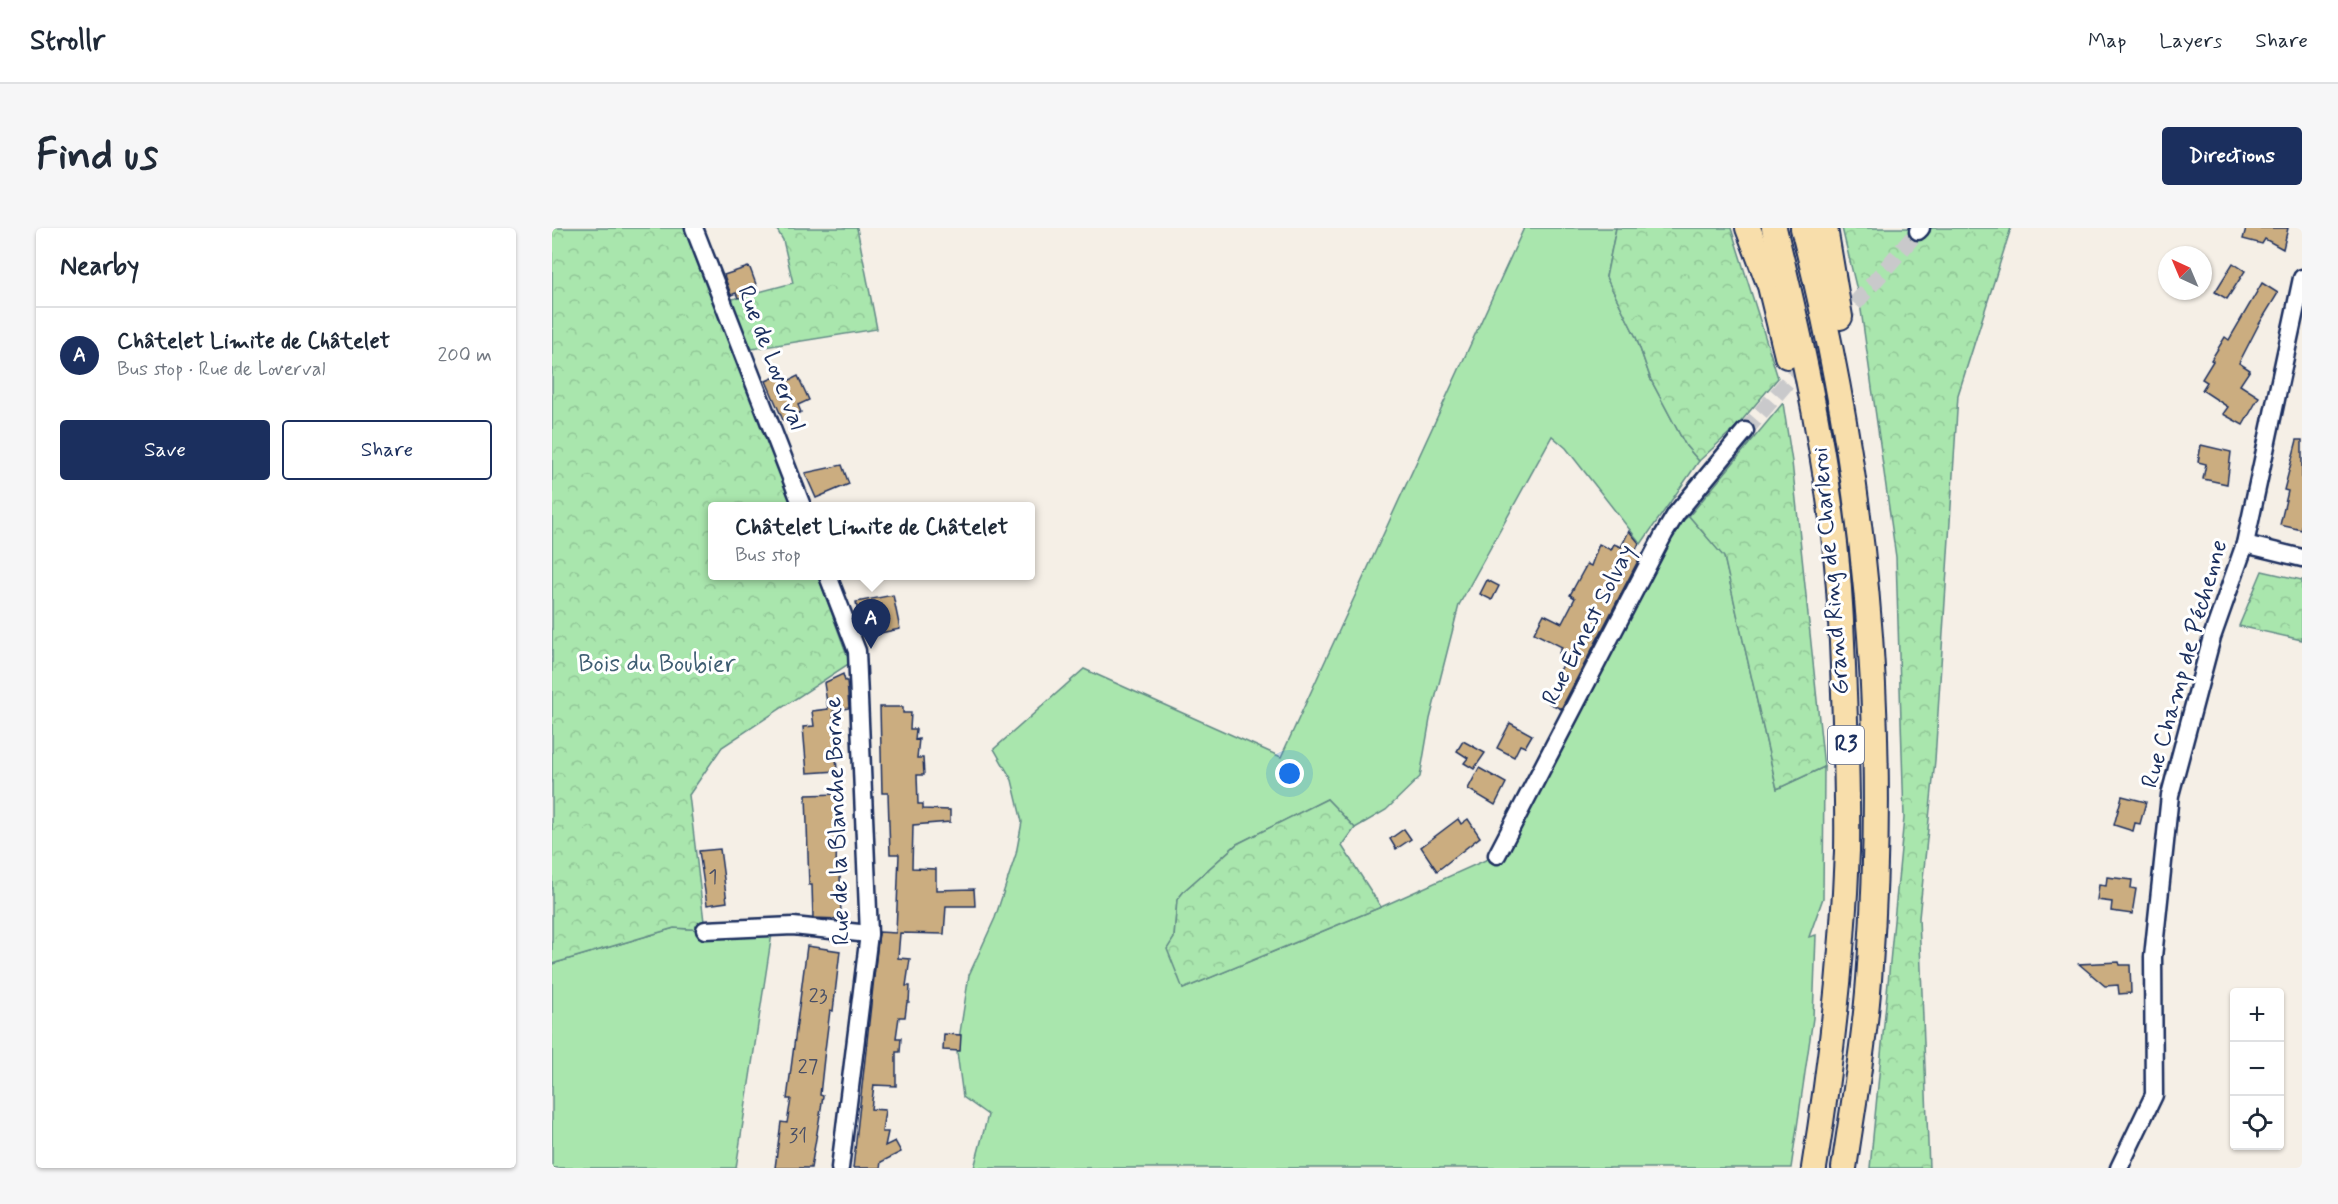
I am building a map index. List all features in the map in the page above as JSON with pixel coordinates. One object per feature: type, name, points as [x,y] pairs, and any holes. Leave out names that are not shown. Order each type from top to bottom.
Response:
[{"type":"highway","points":[[1748,228],[1773,297],[1797,392],[1812,478],[1833,529]]},
{"type":"highway","name":"Grand Ring de Charleroi","points":[[1774,228],[1793,304],[1819,438],[1833,529],[1841,626],[1847,849],[1841,961],[1831,1065],[1814,1168]]},
{"type":"highway","name":"Grand Ring de Charleroi","points":[[1803,228],[1821,299],[1846,422],[1871,624],[1876,739],[1876,851],[1870,966],[1844,1168]]},
{"type":"highway","points":[[1825,228],[1853,389],[1846,422]]},
{"type":"street","name":"Rue de Loverval","points":[[694,228],[800,502]]},
{"type":"street","name":"Rue Champ de Péchenne","points":[[2119,1168],[2154,1095],[2153,957],[2170,795],[2212,637],[2245,544],[2302,278]]},
{"type":"street","name":"Rue Ernest Solvay","points":[[1497,855],[1664,534],[1676,514],[1745,431]]},
{"type":"street","points":[[2245,544],[2302,558]]},
{"type":"street","name":"Rue de la Blanche Borne","points":[[830,580],[857,651],[869,934],[840,1168]]},
{"type":"street","points":[[705,930],[793,926],[869,934]]},
{"type":"green space","name":"Bois du Boubier","points":[[552,228],[684,228],[791,502],[708,502],[708,580],[819,580],[850,663],[722,747],[689,795],[705,930],[674,928],[552,964]]},
{"type":"green space","points":[[776,228],[857,228],[877,329],[752,349],[729,300],[793,283],[783,240]]},
{"type":"green space","points":[[1524,228],[1616,228],[1606,277],[1636,337],[1651,380],[1686,446],[1699,461],[1641,544],[1566,448],[1552,436],[1459,605],[1430,719],[1420,777],[1386,810],[1355,828],[1327,799],[1237,844],[1185,890],[1177,900],[1174,938],[1183,989],[1381,907],[1497,855],[1664,534],[1689,516],[1724,556],[1777,789],[1824,767],[1823,898],[1809,937],[1816,935],[1813,1018],[1791,1168],[974,1168],[988,1115],[963,1097],[957,1052],[969,975],[995,918],[1016,854],[1022,822],[1012,780],[994,749],[1084,669],[1281,757]]},
{"type":"green space","points":[[1616,228],[1731,228],[1778,378],[1738,425],[1699,461],[1686,446],[1651,380],[1636,337],[1606,277]]},
{"type":"green space","points":[[1842,228],[2011,228],[1958,395],[1935,760],[1919,918],[1929,1168],[1870,1168],[1904,818],[1896,557],[1860,303]]},
{"type":"green space","points":[[1783,403],[1792,462],[1824,767],[1777,789],[1724,557],[1689,516]]},
{"type":"green space","points":[[2262,571],[2302,580],[2302,640],[2239,626]]},
{"type":"green space","points":[[1327,799],[1355,828],[1342,846],[1381,907],[1183,989],[1167,949],[1174,938],[1177,900],[1185,890],[1237,844]]},
{"type":"green space","points":[[773,927],[736,1168],[552,1168],[552,964],[674,928],[705,930]]},
{"type":"building","points":[[2246,228],[2288,228],[2283,249],[2265,239],[2262,244],[2243,239]]},
{"type":"building","points":[[2233,263],[2245,271],[2227,299],[2215,292]]},
{"type":"building","points":[[748,267],[757,287],[749,290],[752,295],[738,298],[736,293],[731,295],[724,275]]},
{"type":"building","points":[[2262,283],[2278,293],[2239,363],[2250,370],[2240,385],[2259,397],[2243,425],[2223,414],[2228,407],[2202,390],[2207,382],[2202,379],[2225,337],[2229,340]]},
{"type":"building","points":[[784,373],[788,381],[798,376],[809,400],[798,405],[801,412],[783,420],[766,381]]},
{"type":"building","points":[[2297,440],[2302,440],[2302,530],[2280,525],[2288,491],[2284,490]]},
{"type":"building","points":[[2201,445],[2231,452],[2227,484],[2203,479],[2206,464],[2198,462]]},
{"type":"building","points":[[842,465],[849,484],[816,498],[805,473]]},
{"type":"building","points":[[1629,531],[1639,543],[1634,554],[1640,557],[1561,709],[1549,703],[1555,692],[1550,690],[1567,657],[1559,653],[1562,647],[1534,633],[1544,614],[1562,623],[1575,598],[1570,595],[1587,564],[1591,566],[1599,544],[1611,550],[1614,544],[1621,547]]},
{"type":"building","points":[[1487,580],[1499,586],[1492,600],[1480,594]]},
{"type":"building","points":[[893,595],[900,629],[880,633],[876,613],[859,617],[856,602]]},
{"type":"building","points":[[843,674],[847,681],[849,708],[833,711],[837,771],[807,773],[803,727],[814,726],[812,711],[828,709],[824,683]]},
{"type":"building","points":[[880,707],[903,707],[903,713],[911,713],[910,729],[916,729],[915,740],[919,739],[917,758],[923,758],[924,775],[917,775],[918,804],[923,804],[923,809],[950,810],[950,822],[913,825],[912,868],[936,869],[936,890],[974,889],[975,906],[946,906],[944,934],[900,933],[898,958],[910,959],[906,986],[910,986],[905,1017],[899,1017],[896,1038],[901,1038],[900,1052],[896,1052],[896,1086],[874,1085],[871,1109],[885,1110],[882,1132],[888,1132],[885,1146],[895,1141],[901,1152],[881,1162],[880,1168],[853,1168],[879,932],[896,933],[899,854],[890,854],[888,793],[882,793]]},
{"type":"building","points":[[1510,723],[1532,735],[1525,747],[1520,745],[1514,757],[1497,748]]},
{"type":"building","points":[[1463,741],[1485,753],[1474,769],[1464,763],[1468,758],[1457,751]]},
{"type":"building","points":[[1479,768],[1506,783],[1495,805],[1468,789]]},
{"type":"building","points":[[840,794],[840,817],[837,817],[836,872],[840,872],[841,919],[813,918],[812,885],[809,885],[806,795]]},
{"type":"building","points":[[2122,796],[2146,802],[2140,824],[2135,823],[2133,831],[2114,825]]},
{"type":"building","points":[[1458,819],[1461,824],[1468,819],[1480,837],[1437,871],[1421,847]]},
{"type":"building","points":[[1404,829],[1411,839],[1396,849],[1390,839]]},
{"type":"building","points":[[720,849],[727,902],[707,905],[699,851]]},
{"type":"building","points":[[2107,877],[2132,880],[2131,888],[2136,889],[2132,914],[2111,911],[2112,902],[2097,900],[2099,885],[2106,886]]},
{"type":"building","points":[[807,946],[840,951],[833,1011],[830,1010],[824,1058],[820,1095],[823,1096],[811,1168],[775,1168],[781,1122],[787,1123],[791,1099],[787,1099]]},
{"type":"building","points":[[2119,962],[2120,965],[2130,965],[2131,993],[2119,994],[2118,985],[2105,986],[2079,964]]},
{"type":"building","points":[[944,1034],[961,1035],[960,1051],[943,1050]]},
{"type":"tunnel","points":[[1745,431],[1918,231]]},
{"type":"place","name":"Châtelet Limite de Châtelet","points":[[871,649]]}]
